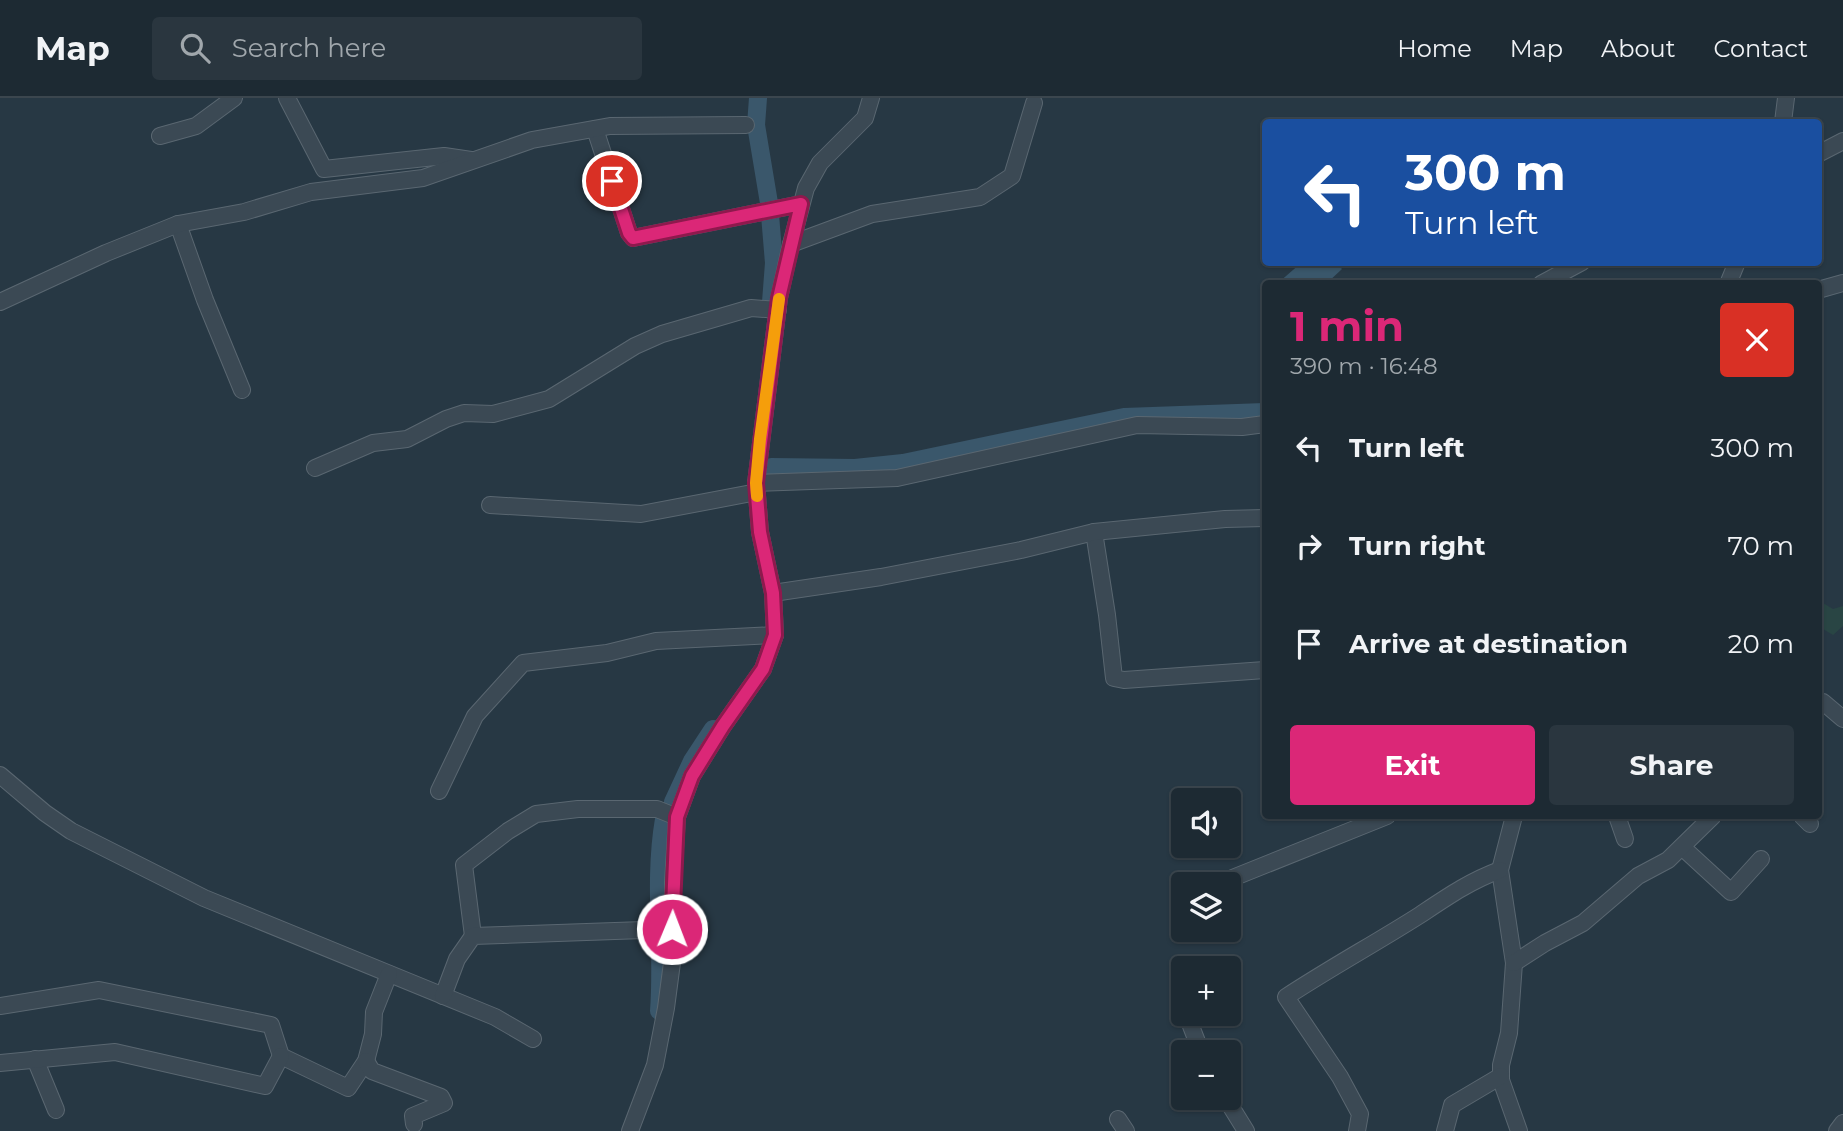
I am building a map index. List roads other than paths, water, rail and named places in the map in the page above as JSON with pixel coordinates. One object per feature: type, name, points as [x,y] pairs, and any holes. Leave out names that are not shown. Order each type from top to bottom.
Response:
[{"type":"street","points":[[160,136],[197,126],[234,98]]},
{"type":"street","points":[[287,98],[324,169],[444,156],[473,160]]},
{"type":"street","points":[[630,1131],[655,1065],[673,955],[664,929],[677,817],[692,776],[763,669],[775,635],[773,593],[760,532],[757,487],[778,310],[791,244],[806,188],[820,163],[865,118],[871,98]]},
{"type":"street","points":[[1783,119],[1786,98]]},
{"type":"street","points":[[791,244],[872,214],[979,198],[1012,176],[1034,103]]},
{"type":"street","points":[[0,302],[106,253],[178,224],[244,212],[311,192],[423,178],[532,140],[610,126],[746,125]]},
{"type":"street","points":[[595,129],[629,233],[633,238],[801,204]]},
{"type":"street","points":[[1822,152],[1843,141]]},
{"type":"street","points":[[178,224],[205,300],[242,390]]},
{"type":"street","points":[[1548,280],[1575,266]]},
{"type":"street","points":[[1822,289],[1843,283]]},
{"type":"street","points":[[315,468],[373,443],[407,439],[464,413],[493,414],[549,399],[635,346],[662,334],[751,308],[778,310]]},
{"type":"street","points":[[490,505],[641,513],[757,487],[897,478],[1137,425],[1242,427],[1262,424]]},
{"type":"street","points":[[773,593],[881,577],[1021,550],[1094,532],[1225,519],[1262,519]]},
{"type":"street","points":[[1094,532],[1114,678],[1124,680],[1262,670]]},
{"type":"street","points":[[439,791],[475,716],[523,663],[607,653],[656,641],[775,635]]},
{"type":"street","points":[[1822,703],[1843,719]]},
{"type":"street","points":[[0,775],[45,813],[82,836],[204,898],[495,1017],[533,1039]]},
{"type":"street","points":[[443,996],[457,959],[473,936],[464,865],[508,831],[536,814],[578,809],[657,808],[677,817]]},
{"type":"street","points":[[1241,875],[1380,819]]},
{"type":"street","points":[[1513,819],[1500,870],[1514,962],[1509,1033],[1501,1076],[1520,1131]]},
{"type":"street","points":[[1617,819],[1625,839]]},
{"type":"street","points":[[1514,962],[1583,923],[1639,876],[1668,860],[1710,819]]},
{"type":"street","points":[[1682,847],[1731,892],[1761,859]]},
{"type":"street","points":[[1361,1130],[1360,1114],[1340,1077],[1286,997],[1449,894],[1500,870]]},
{"type":"street","points":[[473,936],[664,929]]},
{"type":"street","points":[[281,1056],[348,1088],[366,1061],[373,1034],[374,1012],[389,974]]},
{"type":"street","points":[[0,1006],[99,990],[271,1025],[281,1056],[265,1086],[115,1052],[0,1063]]},
{"type":"street","points":[[35,1059],[56,1110]]},
{"type":"street","points":[[366,1061],[372,1071],[441,1097],[444,1104],[413,1116],[414,1124]]},
{"type":"street","points":[[1445,1131],[1452,1105],[1501,1076]]},
{"type":"street","points":[[1233,1110],[1246,1131]]},
{"type":"street","points":[[1836,1131],[1843,1123]]},
{"type":"water","points":[[1298,266],[1339,266],[1342,269],[1330,280],[1281,280]]},
{"type":"waterway","points":[[758,98],[756,125],[769,203]]},
{"type":"waterway","points":[[770,215],[774,263],[771,302]]},
{"type":"waterway","points":[[771,467],[855,468],[903,463],[1124,417],[1262,412]]},
{"type":"waterway","points":[[673,802],[692,761],[713,729]]},
{"type":"waterway","points":[[659,1011],[659,867],[664,819]]}]
